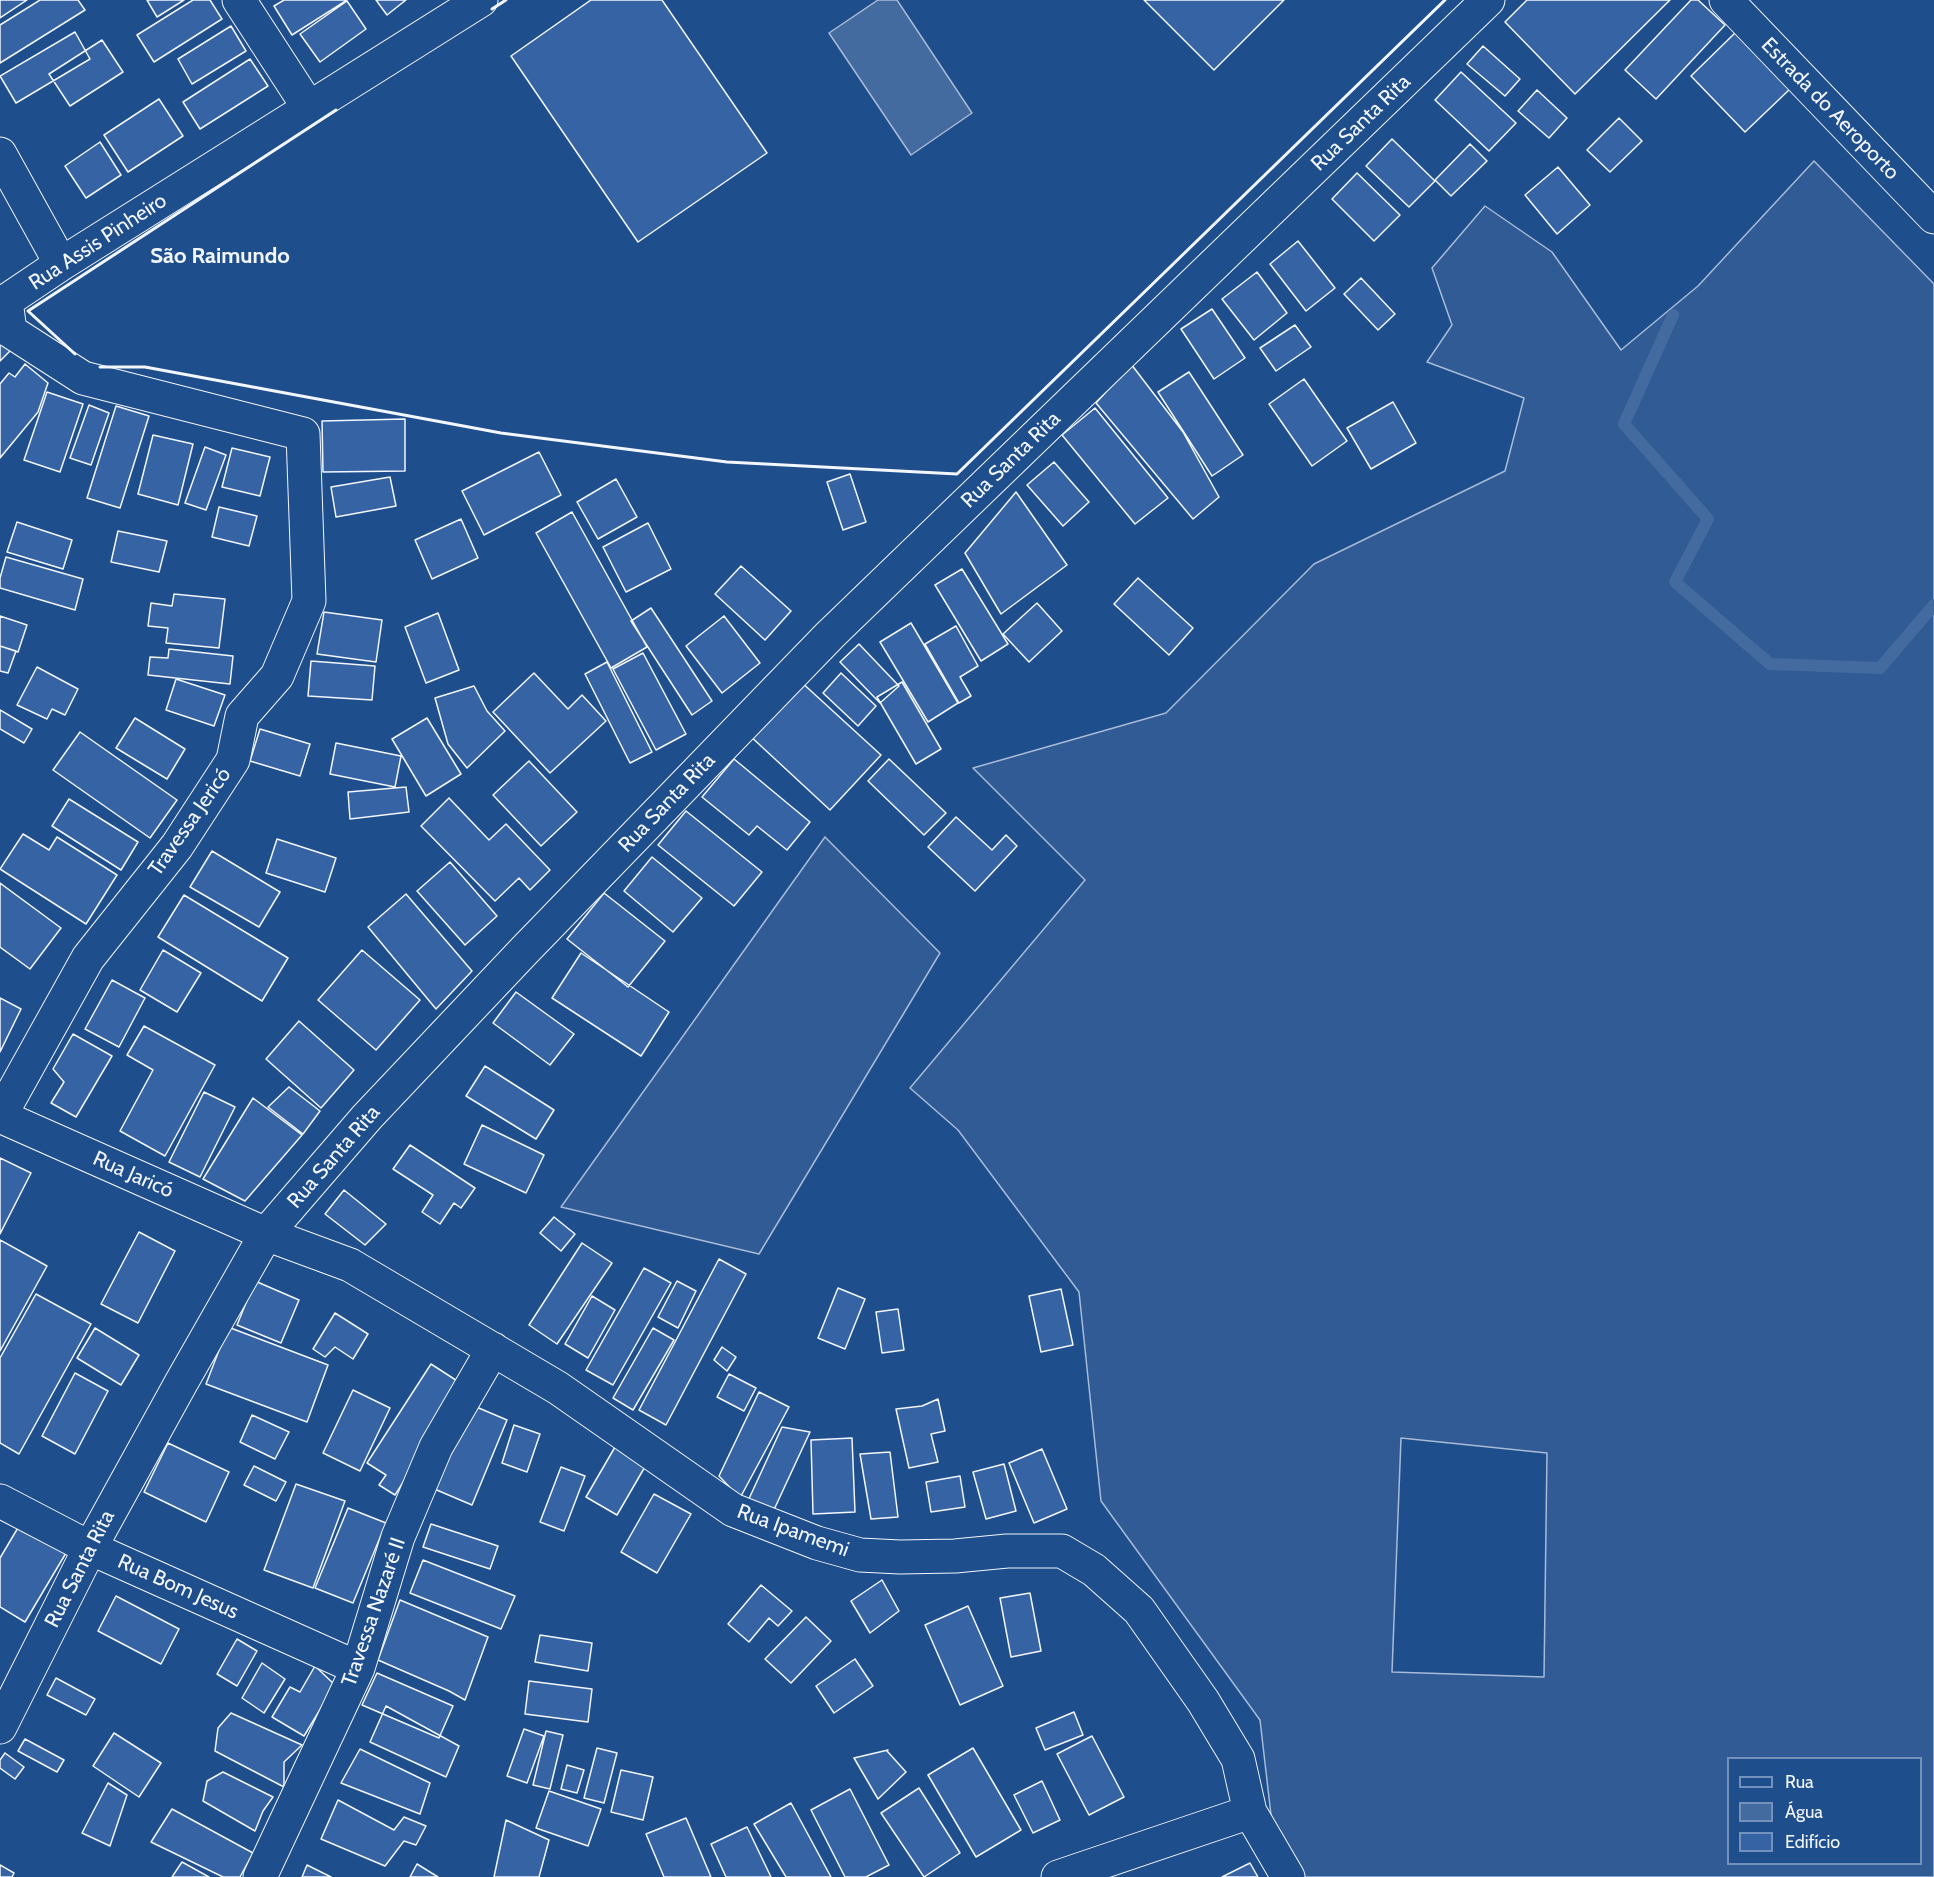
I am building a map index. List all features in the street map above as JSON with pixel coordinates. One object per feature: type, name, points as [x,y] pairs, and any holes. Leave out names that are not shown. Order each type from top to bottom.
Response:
[{"type":"street","points":[[239,0],[309,108]]},
{"type":"street","name":"Rua Assis Pinheiro","points":[[303,434],[83,378],[10,331],[6,301],[61,264],[481,0]]},
{"type":"street","name":"Rua Santa Rita","points":[[0,1727],[90,1548],[266,1234],[368,1117],[523,952],[830,635],[1488,0]]},
{"type":"street","name":"Estrada do Aeroporto","points":[[1726,0],[1934,217]]},
{"type":"street","points":[[0,154],[61,264]]},
{"type":"street","name":"Travessa Jericó","points":[[0,1116],[88,958],[177,846],[200,813],[233,760],[242,716],[278,676],[309,601],[303,434]]},
{"type":"street","name":"Rua Jaricó","points":[[0,1116],[266,1234]]},
{"type":"street","name":"Rua Ipamemi","points":[[266,1234],[350,1264],[558,1388],[733,1510],[818,1543],[860,1555],[955,1556],[1007,1551],[1062,1551],[1094,1570],[1138,1610],[1203,1701],[1238,1759],[1250,1812],[1288,1877]]},
{"type":"street","name":"Travessa Nazaré II","points":[[260,1877],[358,1668],[398,1537],[436,1447],[493,1349]]},
{"type":"street","name":"Rua Bom Jesus","points":[[0,1501],[90,1548],[358,1668]]},
{"type":"street","points":[[1058,1877],[1250,1812]]},
{"type":"shaded area","points":[[1814,161],[1934,284],[1934,1877],[1303,1877],[1273,1832],[1260,1720],[1101,1501],[1079,1292],[958,1130],[910,1088],[1085,880],[973,768],[1166,713],[1314,564],[1505,471],[1524,398],[1427,362],[1452,325],[1432,268],[1485,206],[1552,252],[1621,350],[1698,286]],"holes":[[[1401,1438],[1547,1453],[1544,1677],[1392,1672]]]},
{"type":"shaded area","points":[[825,837],[940,953],[759,1254],[561,1207]]},
{"type":"water","points":[[878,0],[897,0],[972,113],[911,155],[829,33]]},
{"type":"building","points":[[0,0],[27,0],[0,18]]},
{"type":"building","points":[[40,0],[78,0],[85,10],[0,63],[0,25]]},
{"type":"building","points":[[147,0],[184,0],[157,17]]},
{"type":"building","points":[[193,0],[210,0],[222,19],[154,62],[137,35]]},
{"type":"building","points":[[284,0],[347,0],[292,35],[274,6]]},
{"type":"building","points":[[376,0],[406,0],[387,15]]},
{"type":"building","points":[[591,0],[662,0],[767,153],[638,242],[511,56]]},
{"type":"building","points":[[1144,0],[1284,0],[1214,70]]},
{"type":"building","points":[[1527,0],[1670,0],[1575,94],[1505,22]]},
{"type":"building","points":[[1691,0],[1698,0],[1725,25],[1656,99],[1625,70]]},
{"type":"building","points":[[347,1],[366,29],[320,62],[300,34]]},
{"type":"building","points":[[231,26],[246,51],[192,84],[178,59]]},
{"type":"building","points":[[75,32],[90,59],[16,103],[0,76]]},
{"type":"building","points":[[1736,32],[1791,88],[1745,132],[1691,76]]},
{"type":"building","points":[[102,40],[123,72],[70,106],[49,74]]},
{"type":"building","points":[[1483,46],[1520,79],[1505,96],[1467,64]]},
{"type":"building","points":[[250,59],[268,86],[200,129],[183,102]]},
{"type":"building","points":[[1461,72],[1516,123],[1489,151],[1435,100]]},
{"type":"building","points":[[1537,90],[1567,118],[1549,138],[1518,111]]},
{"type":"building","points":[[159,99],[183,136],[128,172],[104,135]]},
{"type":"building","points":[[1619,118],[1642,141],[1610,172],[1587,150]]},
{"type":"building","points":[[1392,139],[1435,181],[1409,207],[1366,166]]},
{"type":"building","points":[[100,142],[121,175],[86,198],[65,166]]},
{"type":"building","points":[[1470,144],[1487,161],[1451,196],[1435,180]]},
{"type":"building","points":[[1558,167],[1590,205],[1557,234],[1525,195]]},
{"type":"building","points":[[1357,173],[1400,215],[1374,241],[1332,199]]},
{"type":"building","points":[[1298,241],[1335,288],[1306,311],[1270,264]]},
{"type":"building","points":[[1257,272],[1287,313],[1254,340],[1222,299]]},
{"type":"building","points":[[1361,278],[1395,314],[1378,330],[1344,294]]},
{"type":"building","points":[[1212,309],[1245,358],[1214,379],[1181,329]]},
{"type":"building","points":[[1295,325],[1311,347],[1276,371],[1260,348]]},
{"type":"building","points":[[0,340],[11,350],[0,361]]},
{"type":"building","points":[[25,364],[48,383],[38,412],[0,458],[0,384],[9,373],[15,377]]},
{"type":"building","points":[[1131,364],[1183,432],[1219,497],[1193,519],[1096,403]]},
{"type":"building","points":[[1189,372],[1243,455],[1212,476],[1158,392]]},
{"type":"building","points":[[1304,379],[1347,441],[1312,466],[1269,404]]},
{"type":"building","points":[[47,392],[83,404],[60,472],[24,460]]},
{"type":"building","points":[[1393,402],[1416,443],[1371,469],[1347,428]]},
{"type":"building","points":[[89,405],[109,413],[91,465],[70,458]]},
{"type":"building","points":[[116,406],[149,416],[120,508],[87,498]]},
{"type":"building","points":[[1095,408],[1168,498],[1135,524],[1062,435]]},
{"type":"building","points":[[405,419],[405,471],[323,472],[322,421]]},
{"type":"building","points":[[153,435],[193,444],[178,505],[138,494]]},
{"type":"building","points":[[205,447],[226,455],[206,510],[185,503]]},
{"type":"building","points":[[232,448],[270,457],[260,496],[222,487]]},
{"type":"building","points":[[539,452],[561,495],[484,535],[462,491]]},
{"type":"building","points":[[1054,462],[1089,502],[1063,526],[1027,485]]},
{"type":"building","points":[[850,474],[866,522],[843,530],[827,482]]},
{"type":"building","points":[[390,477],[396,506],[336,517],[331,487]]},
{"type":"building","points":[[616,479],[637,517],[598,539],[577,502]]},
{"type":"building","points":[[1016,492],[1067,565],[1001,614],[965,553]]},
{"type":"building","points":[[219,507],[257,516],[249,546],[212,537]]},
{"type":"building","points":[[572,512],[647,647],[611,668],[536,533]]},
{"type":"building","points":[[461,519],[478,558],[432,579],[415,540]]},
{"type":"building","points":[[17,522],[72,540],[63,569],[7,552]]},
{"type":"building","points":[[648,523],[671,569],[626,592],[603,547]]},
{"type":"building","points":[[118,531],[167,541],[159,572],[111,562]]},
{"type":"building","points":[[6,557],[83,579],[75,610],[0,588],[0,578]]},
{"type":"building","points":[[741,566],[791,611],[765,640],[715,594]]},
{"type":"building","points":[[962,569],[1008,644],[981,661],[935,585]]},
{"type":"building","points":[[1138,578],[1193,628],[1169,655],[1114,604]]},
{"type":"building","points":[[174,594],[225,599],[219,648],[166,643],[168,628],[148,626],[151,603],[172,606]]},
{"type":"building","points":[[1037,603],[1062,631],[1029,662],[1003,634]]},
{"type":"building","points":[[651,608],[712,701],[692,715],[631,621]]},
{"type":"building","points":[[324,612],[382,620],[376,662],[317,654]]},
{"type":"building","points":[[438,613],[459,670],[426,683],[405,627]]},
{"type":"building","points":[[0,616],[27,625],[18,652],[0,646]]},
{"type":"building","points":[[724,616],[760,663],[722,693],[686,646]]},
{"type":"building","points":[[911,623],[958,703],[928,722],[880,642]]},
{"type":"building","points":[[956,626],[978,666],[960,677],[971,696],[959,703],[925,644]]},
{"type":"building","points":[[859,644],[899,686],[880,703],[840,662]]},
{"type":"building","points":[[0,646],[16,651],[8,673],[0,671]]},
{"type":"building","points":[[169,649],[233,656],[230,684],[148,675],[150,657],[168,658]]},
{"type":"building","points":[[643,653],[686,734],[656,750],[613,669]]},
{"type":"building","points":[[311,661],[375,666],[372,700],[308,696]]},
{"type":"building","points":[[607,662],[652,752],[630,763],[585,674]]},
{"type":"building","points":[[37,667],[78,689],[65,715],[52,709],[47,719],[17,705]]},
{"type":"building","points":[[534,673],[568,709],[582,695],[606,721],[550,773],[493,712]]},
{"type":"building","points":[[841,673],[876,706],[858,726],[823,693]]},
{"type":"building","points":[[176,679],[225,695],[214,726],[166,710]]},
{"type":"building","points":[[799,680],[881,755],[830,810],[748,734]]},
{"type":"building","points":[[902,682],[941,749],[916,764],[877,697]]},
{"type":"building","points":[[474,686],[487,711],[505,731],[467,768],[448,744],[435,698]]},
{"type":"building","points":[[0,710],[32,729],[24,743],[0,729]]},
{"type":"building","points":[[135,718],[185,749],[167,779],[116,748]]},
{"type":"building","points":[[427,718],[461,774],[426,796],[392,739]]},
{"type":"building","points":[[260,729],[310,744],[300,776],[250,761]]},
{"type":"building","points":[[80,732],[177,800],[150,838],[53,770]]},
{"type":"building","points":[[336,743],[401,756],[395,787],[330,774]]},
{"type":"building","points":[[734,759],[810,822],[787,850],[757,826],[749,835],[702,797]]},
{"type":"building","points":[[889,759],[946,813],[924,835],[868,781]]},
{"type":"building","points":[[529,761],[577,812],[541,846],[493,795]]},
{"type":"building","points":[[406,787],[409,812],[350,819],[348,792]]},
{"type":"building","points":[[449,798],[489,840],[506,824],[550,870],[530,890],[519,878],[495,901],[421,826]]},
{"type":"building","points":[[69,799],[138,842],[121,870],[52,826]]},
{"type":"building","points":[[686,811],[762,872],[734,906],[658,845]]},
{"type":"building","points":[[956,817],[992,850],[1006,835],[1017,846],[975,891],[928,847]]},
{"type":"building","points":[[23,834],[49,850],[57,837],[117,875],[86,924],[0,869]]},
{"type":"building","points":[[277,839],[336,858],[325,892],[266,873]]},
{"type":"building","points":[[212,851],[280,892],[259,927],[190,887]]},
{"type":"building","points":[[652,857],[702,898],[673,932],[624,891]]},
{"type":"building","points":[[450,862],[497,916],[465,945],[417,891]]},
{"type":"building","points":[[0,883],[61,928],[30,969],[0,947]]},
{"type":"building","points":[[604,893],[665,941],[628,987],[567,939]]},
{"type":"building","points":[[406,894],[472,971],[436,1009],[368,927]]},
{"type":"building","points":[[184,895],[288,958],[262,1001],[158,937]]},
{"type":"building","points":[[163,950],[201,973],[177,1012],[140,990]]},
{"type":"building","points":[[362,950],[420,1000],[376,1050],[318,1000]]},
{"type":"building","points":[[581,953],[669,1012],[641,1056],[552,998]]},
{"type":"building","points":[[112,980],[145,998],[119,1047],[85,1029]]},
{"type":"building","points":[[516,992],[574,1034],[550,1065],[493,1023]]},
{"type":"building","points":[[0,998],[21,1009],[0,1052]]},
{"type":"building","points":[[299,1021],[354,1070],[321,1108],[266,1059]]},
{"type":"building","points":[[144,1026],[215,1065],[165,1156],[120,1131],[153,1070],[127,1055]]},
{"type":"building","points":[[73,1034],[112,1056],[76,1117],[51,1103],[64,1082],[53,1069]]},
{"type":"building","points":[[485,1066],[554,1110],[536,1139],[466,1096]]},
{"type":"building","points":[[289,1087],[320,1111],[303,1134],[268,1107]]},
{"type":"building","points":[[204,1092],[235,1107],[200,1177],[169,1162]]},
{"type":"building","points":[[253,1098],[302,1135],[245,1201],[203,1179]]},
{"type":"building","points":[[482,1125],[544,1155],[526,1193],[464,1164]]},
{"type":"building","points":[[410,1145],[475,1188],[461,1208],[454,1203],[440,1224],[422,1212],[433,1195],[393,1169]]},
{"type":"building","points":[[0,1158],[31,1173],[0,1234]]},
{"type":"building","points":[[344,1190],[386,1224],[365,1245],[325,1214]]},
{"type":"building","points":[[554,1217],[575,1234],[561,1251],[540,1233]]},
{"type":"building","points":[[139,1232],[175,1251],[138,1323],[101,1304]]},
{"type":"building","points":[[0,1240],[47,1266],[0,1351]]},
{"type":"building","points":[[582,1243],[612,1263],[557,1344],[529,1325]]},
{"type":"building","points":[[719,1259],[746,1274],[666,1425],[639,1410]]},
{"type":"building","points":[[644,1268],[671,1283],[613,1385],[586,1370]]},
{"type":"building","points":[[255,1281],[299,1300],[281,1343],[237,1325]]},
{"type":"building","points":[[677,1281],[696,1291],[678,1328],[658,1317]]},
{"type":"building","points":[[838,1288],[865,1299],[845,1349],[818,1338]]},
{"type":"building","points":[[1061,1289],[1073,1345],[1041,1352],[1029,1296]]},
{"type":"building","points":[[36,1294],[91,1324],[19,1454],[0,1443],[0,1358]]},
{"type":"building","points":[[592,1296],[615,1310],[588,1358],[565,1344]]},
{"type":"building","points":[[898,1309],[904,1350],[882,1353],[876,1312]]},
{"type":"building","points":[[335,1313],[368,1334],[353,1359],[335,1347],[325,1357],[313,1349]]},
{"type":"building","points":[[228,1327],[328,1365],[307,1422],[206,1384]]},
{"type":"building","points":[[95,1328],[139,1355],[121,1385],[77,1358]]},
{"type":"building","points":[[653,1328],[674,1340],[633,1410],[613,1398]]},
{"type":"building","points":[[722,1347],[736,1357],[727,1371],[714,1360]]},
{"type":"building","points":[[431,1364],[465,1386],[395,1495],[379,1485],[386,1475],[367,1463]]},
{"type":"building","points":[[75,1373],[108,1391],[75,1454],[42,1436]]},
{"type":"building","points":[[729,1374],[756,1388],[744,1411],[717,1397]]},
{"type":"building","points":[[353,1390],[390,1408],[360,1471],[323,1453]]},
{"type":"building","points":[[759,1392],[789,1407],[740,1498],[719,1476]]},
{"type":"building","points":[[938,1399],[945,1431],[931,1434],[938,1462],[909,1468],[896,1409],[922,1406]]},
{"type":"building","points":[[467,1403],[507,1420],[472,1505],[432,1488]]},
{"type":"building","points":[[252,1415],[289,1432],[275,1459],[240,1442]]},
{"type":"building","points":[[514,1425],[540,1434],[527,1472],[502,1463]]},
{"type":"building","points":[[782,1427],[810,1432],[772,1514],[747,1503]]},
{"type":"building","points":[[852,1438],[855,1512],[813,1514],[811,1440]]},
{"type":"building","points":[[168,1443],[229,1472],[206,1522],[144,1492]]},
{"type":"building","points":[[615,1447],[646,1465],[617,1515],[586,1497]]},
{"type":"building","points":[[1042,1449],[1067,1509],[1034,1523],[1009,1463]]},
{"type":"building","points":[[890,1452],[898,1517],[871,1519],[860,1454]]},
{"type":"building","points":[[1004,1464],[1016,1511],[986,1519],[973,1472]]},
{"type":"building","points":[[254,1466],[286,1482],[276,1501],[244,1485]]},
{"type":"building","points":[[561,1467],[585,1476],[564,1531],[540,1522]]},
{"type":"building","points":[[960,1476],[965,1507],[931,1512],[926,1482]]},
{"type":"building","points":[[296,1484],[345,1501],[313,1588],[264,1570]]},
{"type":"building","points":[[654,1494],[691,1514],[657,1573],[621,1552]]},
{"type":"building","points":[[348,1508],[386,1523],[353,1603],[315,1588]]},
{"type":"building","points":[[431,1524],[498,1546],[490,1569],[423,1547]]},
{"type":"building","points":[[19,1526],[66,1553],[25,1622],[0,1607],[0,1558]]},
{"type":"building","points":[[423,1560],[515,1596],[501,1629],[410,1593]]},
{"type":"building","points":[[882,1580],[899,1611],[870,1633],[851,1601]]},
{"type":"building","points":[[761,1585],[792,1611],[778,1626],[769,1618],[749,1642],[728,1624]]},
{"type":"building","points":[[1030,1593],[1041,1651],[1011,1657],[1000,1598]]},
{"type":"building","points":[[116,1596],[179,1629],[161,1664],[98,1631]]},
{"type":"building","points":[[400,1600],[488,1637],[465,1700],[378,1660]]},
{"type":"building","points":[[968,1606],[1003,1686],[960,1705],[925,1625]]},
{"type":"building","points":[[806,1617],[831,1641],[791,1683],[765,1659]]},
{"type":"building","points":[[540,1635],[592,1643],[588,1671],[535,1662]]},
{"type":"building","points":[[237,1639],[257,1651],[237,1686],[217,1674]]},
{"type":"building","points":[[855,1659],[873,1686],[834,1713],[816,1686]]},
{"type":"building","points":[[262,1663],[285,1679],[264,1713],[242,1698]]},
{"type":"building","points":[[315,1666],[335,1685],[304,1736],[272,1717],[290,1687],[300,1692]]},
{"type":"building","points":[[377,1673],[453,1706],[439,1738],[362,1705]]},
{"type":"building","points":[[56,1678],[95,1699],[86,1715],[47,1695]]},
{"type":"building","points":[[529,1681],[592,1689],[588,1722],[525,1714]]},
{"type":"building","points":[[386,1706],[459,1746],[446,1777],[370,1742]]},
{"type":"building","points":[[1074,1712],[1083,1735],[1045,1750],[1036,1728]]},
{"type":"building","points":[[231,1713],[302,1745],[284,1762],[284,1787],[215,1751],[218,1728]]},
{"type":"building","points":[[524,1729],[544,1736],[527,1783],[507,1776]]},
{"type":"building","points":[[546,1731],[563,1735],[550,1789],[533,1785]]},
{"type":"building","points":[[114,1733],[161,1763],[139,1797],[93,1766]]},
{"type":"building","points":[[1092,1736],[1124,1797],[1089,1815],[1057,1754]]},
{"type":"building","points":[[25,1739],[64,1760],[57,1772],[18,1751]]},
{"type":"building","points":[[597,1748],[617,1753],[604,1803],[584,1798]]},
{"type":"building","points":[[973,1748],[1021,1830],[976,1857],[928,1775]]},
{"type":"building","points":[[360,1749],[430,1783],[420,1814],[341,1783]]},
{"type":"building","points":[[888,1750],[906,1772],[878,1799],[854,1758]]},
{"type":"building","points":[[5,1753],[24,1767],[15,1779],[0,1768],[0,1760]]},
{"type":"building","points":[[567,1765],[584,1770],[577,1793],[561,1789]]},
{"type":"building","points":[[621,1770],[653,1777],[643,1820],[611,1812]]},
{"type":"building","points":[[223,1772],[273,1797],[263,1811],[255,1831],[203,1801],[207,1781]]},
{"type":"building","points":[[1042,1781],[1060,1820],[1033,1833],[1014,1795]]},
{"type":"building","points":[[108,1783],[127,1795],[110,1846],[82,1833]]},
{"type":"building","points":[[919,1788],[960,1853],[924,1877],[881,1813]]},
{"type":"building","points":[[850,1789],[889,1865],[866,1877],[845,1877],[811,1810]]},
{"type":"building","points":[[549,1791],[601,1809],[588,1846],[536,1828]]},
{"type":"building","points":[[338,1800],[394,1830],[404,1817],[426,1826],[416,1845],[404,1841],[385,1866],[321,1839]]},
{"type":"building","points":[[791,1803],[831,1877],[786,1877],[754,1824]]},
{"type":"building","points":[[172,1809],[253,1853],[240,1877],[223,1877],[151,1842]]},
{"type":"building","points":[[686,1818],[711,1877],[664,1877],[646,1834]]},
{"type":"building","points":[[506,1820],[549,1840],[539,1877],[494,1877]]},
{"type":"building","points":[[747,1827],[771,1877],[726,1877],[711,1844]]},
{"type":"building","points":[[182,1862],[209,1877],[172,1877]]},
{"type":"building","points":[[1250,1863],[1258,1877],[1222,1877]]},
{"type":"building","points":[[417,1864],[438,1877],[410,1877]]},
{"type":"building","points":[[0,1865],[14,1873],[12,1877],[0,1877]]},
{"type":"building","points":[[307,1865],[331,1877],[302,1877]]},
{"type":"waterway","points":[[1673,315],[1624,424],[1708,519],[1675,582],[1770,664],[1880,668],[1934,605]]},
{"type":"wall","points":[[492,9],[506,0]]},
{"type":"wall","points":[[100,367],[145,367],[501,433],[727,462],[957,474],[1445,0]]},
{"type":"wall","points":[[75,354],[28,311],[336,110]]},
{"type":"district","name":"São Raimundo","points":[[220,257]]}]
